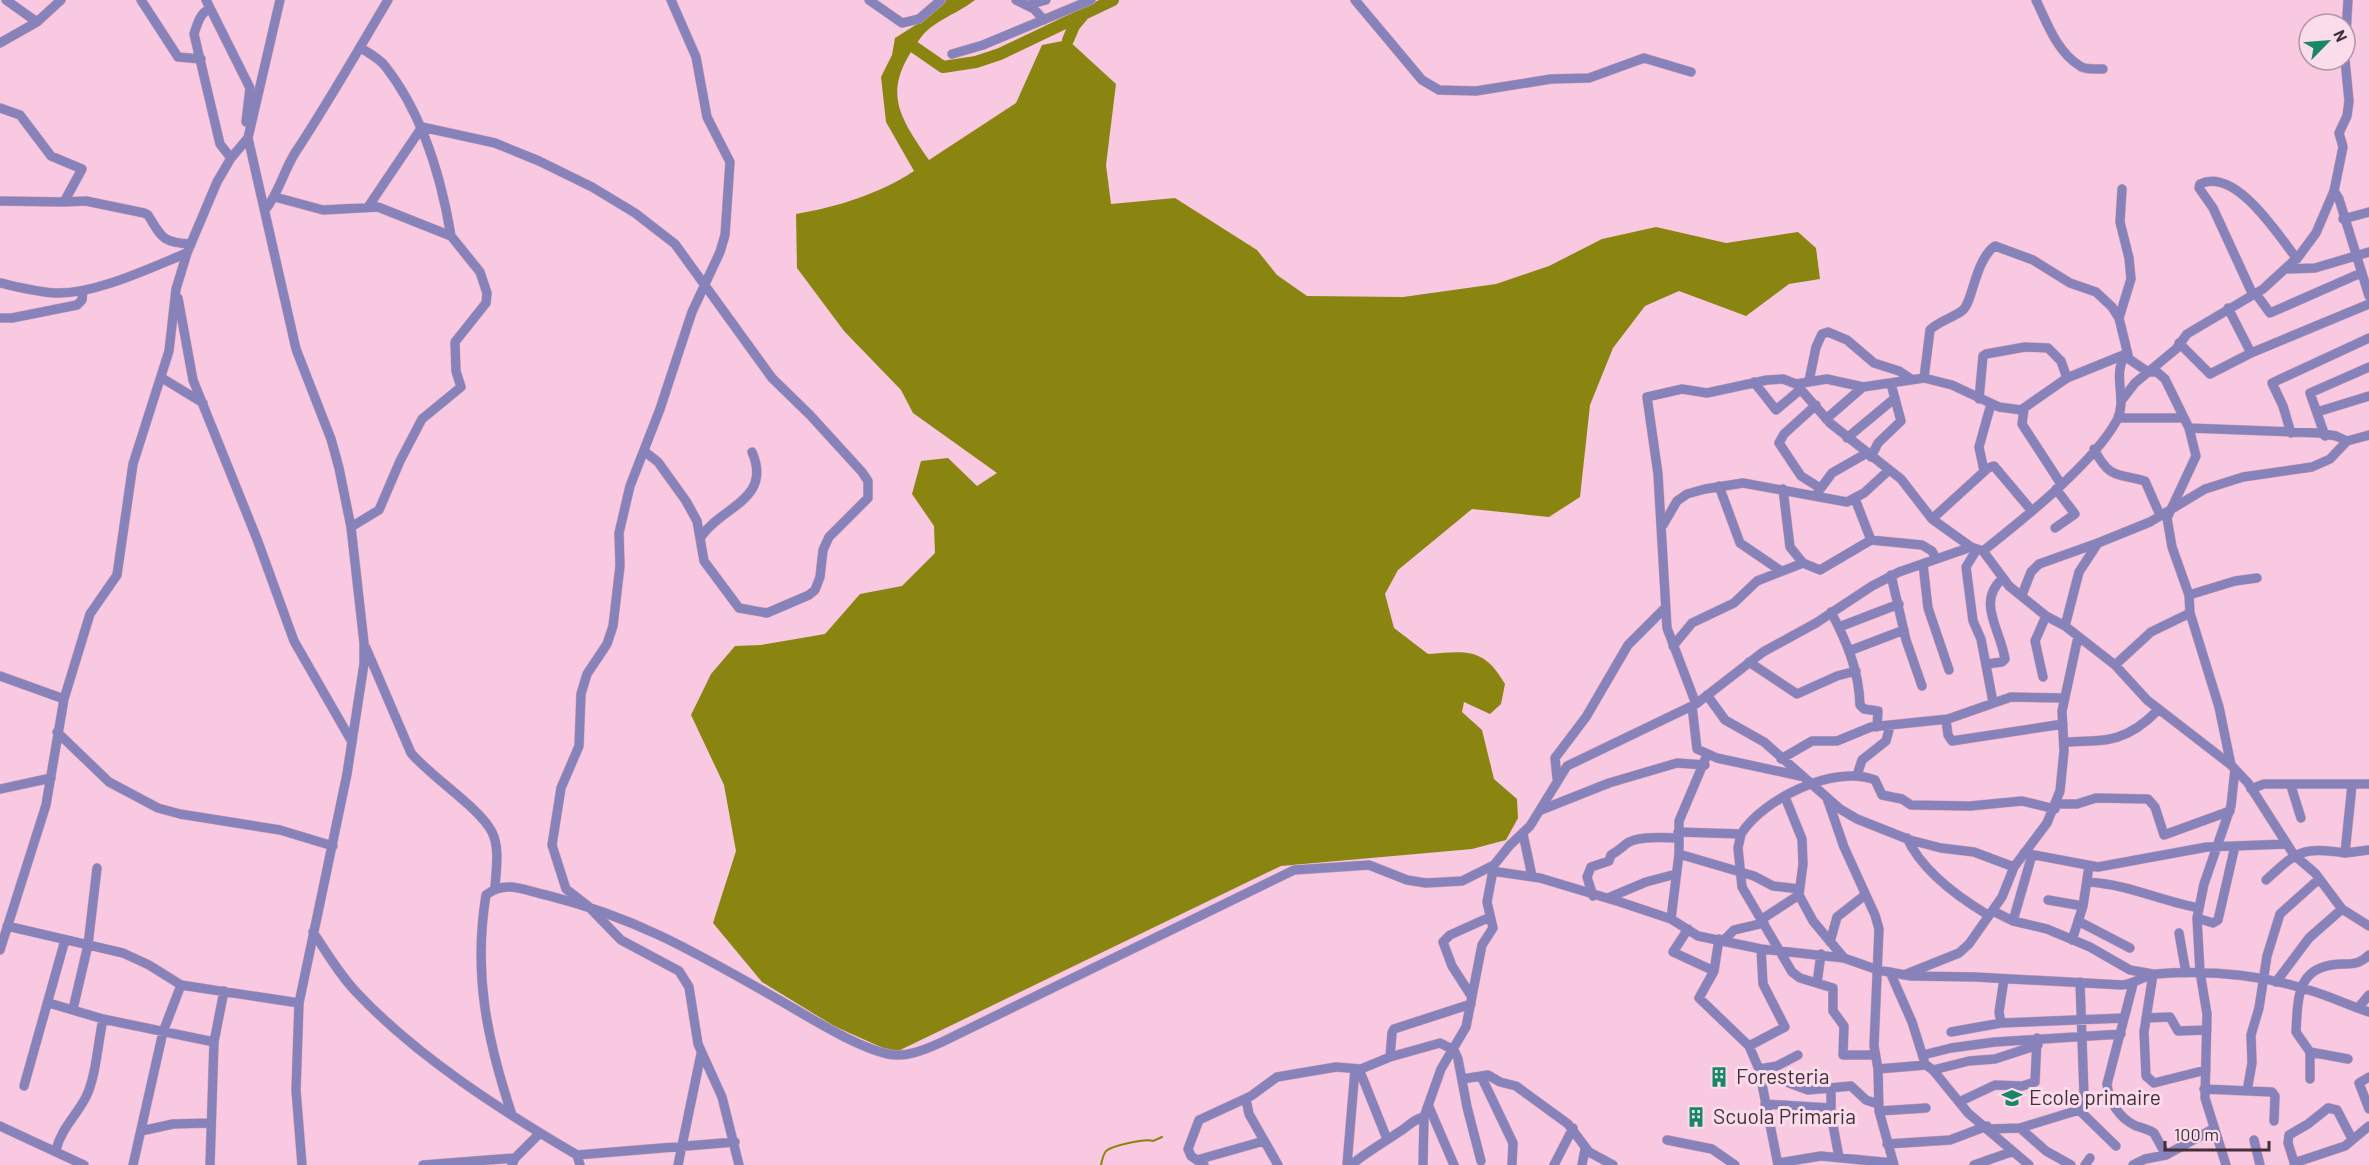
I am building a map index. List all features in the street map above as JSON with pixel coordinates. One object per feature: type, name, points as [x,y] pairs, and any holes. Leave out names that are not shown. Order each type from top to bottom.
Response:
[{"type":"street","points":[[6,0],[37,22]]},
{"type":"street","points":[[0,43],[37,22],[61,0]]},
{"type":"street","points":[[141,0],[178,57],[201,59]]},
{"type":"street","points":[[0,950],[46,805],[64,699],[90,614],[117,575],[133,464],[169,351],[176,289],[189,248],[217,182],[231,158],[249,136],[280,0]]},
{"type":"street","points":[[265,210],[275,197],[294,155],[337,89],[388,0]]},
{"type":"street","points":[[671,0],[696,57],[707,117],[730,162],[725,235],[692,312],[630,486],[620,533],[620,566],[613,626],[607,644],[587,674],[581,694],[579,746],[561,788],[552,845],[566,889],[588,906],[621,940],[679,971],[684,977],[693,1000],[701,1054],[722,1097],[739,1165]]},
{"type":"street","points":[[869,0],[902,23],[919,19],[941,0]]},
{"type":"street","points":[[1016,0],[1034,9],[1044,20]]},
{"type":"street","points":[[1026,4],[1034,5],[1046,0]]},
{"type":"street","points":[[952,54],[983,45],[1090,0]]},
{"type":"street","points":[[1355,0],[1422,80],[1439,90],[1476,91],[1551,79],[1589,78],[1644,58],[1691,72]]},
{"type":"street","points":[[2036,0],[2051,34],[2073,60],[2081,68],[2103,69]]},
{"type":"street","points":[[208,4],[197,23],[194,34],[220,144],[231,158]]},
{"type":"street","points":[[208,4],[250,88],[246,123],[296,348],[331,439],[351,527],[364,643],[364,664],[352,742],[333,846],[312,932],[296,1026],[296,1090],[302,1165]]},
{"type":"street","points":[[360,47],[384,64],[413,107],[422,127],[446,205],[450,236]]},
{"type":"street","points":[[2121,401],[2193,330],[2255,294],[2288,269],[2316,233],[2334,190],[2343,147],[2339,133],[2347,116],[2349,101],[2346,72]]},
{"type":"street","points":[[0,108],[20,115],[51,156],[82,170],[63,202]]},
{"type":"street","points":[[422,127],[495,143],[592,187],[635,213],[675,244],[772,378],[810,415],[862,472],[868,481],[868,498],[830,537],[823,550],[820,577],[815,590],[794,603],[767,612],[739,608],[704,561],[697,520],[686,501],[658,462],[644,451]]},
{"type":"street","points":[[368,207],[422,127]]},
{"type":"street","points":[[2297,259],[2238,190],[2215,181],[2200,184],[2199,188],[2213,208],[2255,294],[2270,313],[2361,273]]},
{"type":"street","points":[[2119,318],[2131,279],[2120,222],[2122,189]]},
{"type":"street","points":[[2334,190],[2339,199],[2343,219],[2368,291]]},
{"type":"street","points":[[275,197],[323,210],[378,207],[450,236],[480,272],[487,293],[486,303],[455,342],[456,371],[461,387],[423,419],[400,461],[380,510],[351,527]]},
{"type":"street","points":[[0,201],[86,201],[144,213],[163,239],[189,248]]},
{"type":"street","points":[[2343,219],[2369,212]]},
{"type":"street","points":[[1423,1165],[1424,1117],[1441,1069],[1466,1027],[1482,945],[1493,928],[1487,902],[1493,868],[1541,810],[1557,778],[1574,761],[1613,746],[1694,705],[1749,662],[1892,575],[1936,559],[1977,549],[2031,510],[2094,449],[2118,418],[2121,401],[2118,372],[2126,354],[2119,318],[2112,307],[2096,292],[2070,283],[2033,260],[1995,246],[1988,252],[1975,277],[1964,309],[1930,330],[1924,378]]},
{"type":"street","points":[[0,284],[55,293],[83,291],[136,274],[189,248]]},
{"type":"street","points":[[2288,269],[2315,268],[2369,252]]},
{"type":"street","points":[[176,289],[194,380],[257,539],[294,641],[352,742]]},
{"type":"street","points":[[0,318],[12,318],[77,305],[82,300],[83,291]]},
{"type":"street","points":[[2179,343],[2209,374],[2251,353],[2369,304]]},
{"type":"street","points":[[2228,308],[2251,353]]},
{"type":"street","points":[[1809,381],[1816,347],[1822,334],[1828,332],[1847,340],[1874,363],[1897,370],[1911,379]]},
{"type":"street","points":[[2291,433],[2283,406],[2272,383],[2369,338]]},
{"type":"street","points":[[1978,399],[1983,356],[1986,354],[2025,347],[2048,348],[2061,361],[2067,378]]},
{"type":"street","points":[[2126,354],[2148,372],[2157,372],[2165,379],[2182,418],[2189,428],[2196,456],[2167,518],[2172,547],[2188,595],[2190,613],[2219,707],[2233,767],[2230,811],[2208,871],[2198,913],[2200,972],[2207,1030],[2204,1089],[2207,1112],[2226,1165]]},
{"type":"street","points":[[1754,382],[1776,410],[1799,386],[1809,381],[1834,380],[1863,387],[1924,378],[1952,385],[1978,399],[2006,409],[2024,410],[2067,378],[2126,354]]},
{"type":"street","points":[[2325,436],[2311,392],[2369,367]]},
{"type":"street","points":[[162,378],[203,403]]},
{"type":"street","points":[[1706,760],[1695,745],[1694,705],[1673,646],[1664,609],[1662,525],[1647,397],[1682,389],[1707,393],[1754,382],[1783,379],[1799,386],[1827,419],[1847,438],[1904,483],[1932,519],[1977,549],[2003,578],[2046,616],[2065,626],[2115,665],[2138,692],[2158,710],[2233,767],[2251,789],[2294,855],[2319,879],[2342,909],[2367,921]]},
{"type":"street","points":[[1818,492],[1832,473],[1869,455],[1878,443],[1900,424],[1892,384]]},
{"type":"street","points":[[1827,419],[1863,387]]},
{"type":"street","points":[[2317,412],[2369,396]]},
{"type":"street","points":[[1847,438],[1895,398]]},
{"type":"street","points":[[1984,471],[1979,447],[1991,404]]},
{"type":"street","points":[[1816,405],[1784,434],[1779,442],[1800,476],[1818,492]]},
{"type":"street","points":[[2024,410],[2022,424],[2075,514],[2055,528]]},
{"type":"street","points":[[2118,418],[2182,418]]},
{"type":"street","points":[[2189,428],[2336,436],[2347,441]]},
{"type":"street","points":[[2022,595],[2031,572],[2039,564],[2098,543],[2160,515],[2205,489],[2231,480],[2285,472],[2323,463],[2347,441],[2369,435]]},
{"type":"street","points":[[2094,449],[2104,465],[2114,474],[2145,481],[2160,515]]},
{"type":"street","points":[[700,537],[707,527],[731,512],[744,500],[752,487],[758,469],[752,452]]},
{"type":"street","points":[[1932,519],[1991,466],[1998,468],[2031,510]]},
{"type":"street","points":[[1662,525],[1672,506],[1687,494],[1719,486],[1743,483],[1818,492],[1845,502],[1854,500],[1888,471]]},
{"type":"street","points":[[1719,486],[1740,543],[1780,571]]},
{"type":"street","points":[[1783,489],[1790,547],[1803,563],[1820,570],[1871,540],[1922,545],[1932,551],[1936,559]]},
{"type":"street","points":[[1854,500],[1871,540]]},
{"type":"street","points":[[2065,626],[2079,572],[2098,543]]},
{"type":"street","points":[[1977,549],[1966,567],[1973,621],[1980,633],[1993,702]]},
{"type":"street","points":[[1673,646],[1681,634],[1696,621],[1722,611],[1757,581],[1803,563]]},
{"type":"street","points":[[1923,564],[1932,625],[1949,670]]},
{"type":"street","points":[[1892,575],[1904,630],[1922,686]]},
{"type":"street","points":[[1987,664],[2002,662],[2004,659],[1989,599],[1991,589],[2003,578]]},
{"type":"street","points":[[2188,595],[2235,581],[2258,578]]},
{"type":"street","points":[[1839,627],[1899,604]]},
{"type":"street","points":[[1557,778],[1555,758],[1586,717],[1628,645],[1664,609]]},
{"type":"street","points":[[1831,612],[1856,671],[1860,685],[1860,705],[1864,709],[1878,711],[1877,727]]},
{"type":"street","points":[[2115,665],[2151,632],[2190,613]]},
{"type":"street","points":[[2043,676],[2035,641],[2046,616]]},
{"type":"street","points":[[1849,651],[1904,630]]},
{"type":"street","points":[[1904,975],[1959,953],[1970,944],[1990,913],[2014,867],[2028,854],[2045,828],[2055,807],[2064,742],[2062,724],[2064,698],[2078,637]]},
{"type":"street","points":[[364,643],[411,753],[423,767],[484,821],[493,833],[497,856],[495,888]]},
{"type":"street","points":[[1749,662],[1797,694],[1837,676],[1856,671]]},
{"type":"street","points":[[0,676],[64,699]]},
{"type":"street","points":[[1707,695],[1725,720],[1757,737],[1813,783],[1827,798],[1857,819],[1906,838],[1941,848],[1974,852],[2014,867]]},
{"type":"street","points":[[1781,759],[1812,741],[1837,741],[1866,728],[1946,720],[1993,702],[2018,696],[2064,698]]},
{"type":"street","points":[[2064,742],[2117,739],[2144,724],[2158,710]]},
{"type":"street","points":[[1946,720],[1951,741],[2062,724]]},
{"type":"street","points":[[1857,775],[1862,760],[1887,740],[1890,726]]},
{"type":"street","points":[[57,732],[109,782],[158,808],[180,814],[280,830],[333,846]]},
{"type":"street","points":[[1541,810],[1609,783],[1677,763],[1706,760],[1802,776]]},
{"type":"street","points":[[1671,919],[1681,815],[1706,760]]},
{"type":"street","points":[[1875,1055],[1843,1055],[1844,1026],[1833,1011],[1833,988],[1794,975],[1745,893],[1740,873],[1738,848],[1741,834],[1761,810],[1813,783],[1857,775],[1875,780],[1882,795],[1902,799],[1911,805],[1970,806],[2022,801],[2055,807],[2096,798],[2148,799],[2155,807],[2164,835],[2230,811]]},
{"type":"street","points":[[0,789],[51,778]]},
{"type":"street","points":[[2251,789],[2264,784],[2291,786],[2369,784]]},
{"type":"street","points":[[2345,853],[2352,785]]},
{"type":"street","points":[[2291,786],[2301,818]]},
{"type":"street","points":[[1785,797],[1802,839],[1803,864],[1799,892],[1813,921],[1844,958]]},
{"type":"street","points":[[1799,892],[1763,921],[1734,930],[1721,940],[1714,971],[1699,998],[1749,1046],[1759,1069],[1778,1164],[1803,1158],[1893,1164],[1878,1108],[1878,1068],[1873,1030],[1879,929],[1844,847],[1827,798]]},
{"type":"street","points":[[1523,834],[1532,876]]},
{"type":"street","points":[[1593,896],[1587,877],[1591,867],[1610,860],[1612,854],[1622,850],[1627,843],[1679,835],[1741,834]]},
{"type":"street","points":[[1906,838],[1916,853],[1944,883],[1990,913],[2047,929],[2099,951],[2130,970],[2152,974],[2200,972],[2263,979],[2301,988],[2369,1012]]},
{"type":"street","points":[[2028,854],[2098,867],[2218,846],[2287,844]]},
{"type":"street","points":[[2088,882],[2125,887],[2198,913],[2213,923],[2218,920],[2235,846]]},
{"type":"street","points":[[2266,880],[2294,855],[2317,850],[2345,853],[2369,850]]},
{"type":"street","points":[[1679,854],[1754,876],[1773,886],[1799,892]]},
{"type":"street","points":[[2013,921],[2028,854]]},
{"type":"street","points":[[512,1115],[490,1040],[481,980],[482,918],[486,896],[495,888],[519,887],[588,906],[658,932],[849,1038],[880,1052],[900,1055],[933,1046],[1294,870],[1369,865],[1407,880],[1434,883],[1469,879],[1493,868],[1532,876],[1593,896],[1608,898],[1671,919],[1698,936],[1761,949],[1844,958],[1878,970],[1917,977],[2133,984],[2152,974]]},
{"type":"street","points":[[2072,940],[2083,906],[2089,866]]},
{"type":"street","points":[[73,1009],[88,945],[97,868]]},
{"type":"street","points":[[1608,898],[1646,882],[1676,874]]},
{"type":"street","points":[[2247,1091],[2252,1063],[2252,1035],[2259,1008],[2267,956],[2282,911],[2319,879]]},
{"type":"street","points":[[1830,942],[1837,917],[1865,895]]},
{"type":"street","points":[[2048,900],[2083,906]]},
{"type":"street","points":[[2276,982],[2309,938],[2342,909]]},
{"type":"street","points":[[1471,1001],[1448,958],[1443,942],[1450,935],[1490,917]]},
{"type":"street","points":[[2078,921],[2130,948]]},
{"type":"street","points":[[7,926],[123,953],[149,965],[181,985],[299,1003]]},
{"type":"street","points":[[1688,929],[1673,952],[1714,971]]},
{"type":"street","points":[[312,932],[357,994],[393,1028],[578,1160],[681,1146],[735,1142]]},
{"type":"street","points":[[2179,933],[2186,973]]},
{"type":"street","points":[[24,1086],[65,940]]},
{"type":"street","points":[[1749,1046],[1785,1027],[1763,984],[1761,949]]},
{"type":"street","points":[[1818,982],[1821,954]]},
{"type":"street","points":[[2310,1079],[2310,1052],[2296,1032],[2301,988],[2306,976],[2315,969],[2359,963],[2369,955]]},
{"type":"street","points":[[1890,972],[1927,1063],[1959,1102],[2011,1152],[2029,1165]]},
{"type":"street","points":[[2152,974],[2146,1018],[2144,1072],[2150,1082],[2206,1070]]},
{"type":"street","points":[[2001,1023],[1999,1012],[2004,979]]},
{"type":"street","points":[[2079,1110],[2084,1095],[2080,982]]},
{"type":"street","points":[[2133,984],[2107,1084],[2109,1097],[2112,1105],[2128,1120],[2154,1133],[2166,1155]]},
{"type":"street","points":[[133,1165],[163,1032],[181,985]]},
{"type":"street","points":[[210,1165],[214,1042],[224,991]]},
{"type":"street","points":[[2358,1008],[2369,995]]},
{"type":"street","points":[[1390,1057],[1392,1033],[1395,1029],[1471,1001]]},
{"type":"street","points":[[49,1003],[103,1019],[214,1042]]},
{"type":"street","points":[[2146,1018],[2170,1017],[2178,1031],[2207,1030]]},
{"type":"street","points":[[1951,1032],[2001,1023],[2080,1022],[2124,1018]]},
{"type":"street","points":[[56,1150],[62,1131],[85,1098],[90,1085],[103,1019]]},
{"type":"street","points":[[1927,1063],[1951,1048],[2121,1034]]},
{"type":"street","points":[[1878,1068],[1899,1069],[1927,1063],[1995,1059],[2037,1042]]},
{"type":"street","points":[[1959,1102],[1989,1087],[2022,1086],[2035,1082],[2037,1042]]},
{"type":"street","points":[[1264,1141],[1201,1162],[1188,1149],[1200,1120],[1246,1099],[1277,1077],[1336,1067],[1357,1069],[1437,1043],[1454,1050]]},
{"type":"street","points":[[1454,1050],[1481,1161]]},
{"type":"street","points":[[2310,1052],[2348,1059]]},
{"type":"street","points":[[678,1165],[701,1054]]},
{"type":"street","points":[[1759,1069],[1777,1066],[1798,1055]]},
{"type":"street","points":[[1357,1069],[1387,1139]]},
{"type":"street","points":[[1349,1165],[1357,1069]]},
{"type":"street","points":[[1462,1079],[1488,1075],[1500,1083],[1516,1086],[1573,1128],[1585,1149],[1612,1165]]},
{"type":"street","points":[[1481,1076],[1513,1143],[1512,1165]]},
{"type":"street","points":[[2369,1077],[2359,1084],[2369,1109]]},
{"type":"street","points":[[1789,1083],[1808,1090],[1851,1086],[1878,1108],[1926,1108]]},
{"type":"street","points":[[1831,1089],[1830,1108],[1841,1160]]},
{"type":"street","points":[[2204,1089],[2274,1093],[2274,1121]]},
{"type":"street","points":[[1246,1099],[1249,1114],[1278,1165]]},
{"type":"street","points":[[1765,1104],[1830,1108]]},
{"type":"street","points":[[1429,1107],[1454,1165]]},
{"type":"street","points":[[2352,1139],[2337,1110],[2328,1108],[2289,1135],[2288,1143],[2294,1164],[2345,1146],[2369,1126]]},
{"type":"street","points":[[1887,1144],[1950,1140],[1988,1128],[2020,1128],[2079,1110]]},
{"type":"street","points":[[2079,1110],[2116,1146]]},
{"type":"street","points":[[1349,1165],[1415,1120],[1424,1117]]},
{"type":"street","points":[[141,1131],[173,1124],[210,1123]]},
{"type":"street","points":[[0,1126],[56,1150],[84,1165]]},
{"type":"street","points":[[1554,1165],[1573,1128]]},
{"type":"street","points":[[2020,1128],[2046,1151],[2072,1165]]},
{"type":"street","points":[[2133,1165],[2145,1159],[2166,1155],[2213,1129]]},
{"type":"street","points":[[423,1165],[514,1162],[540,1133]]},
{"type":"street","points":[[1667,1140],[1712,1149],[1735,1165]]},
{"type":"street","points":[[2254,1140],[2260,1165]]},
{"type":"street","points":[[1582,1165],[1585,1149]]},
{"type":"street","points":[[1974,1165],[2011,1152]]},
{"type":"shaded area","points":[[943,0],[975,0],[927,30],[909,55],[901,71],[898,86],[901,113],[929,160],[1016,103],[1042,45],[1068,40],[1116,84],[1106,165],[1111,204],[1175,198],[1257,250],[1277,275],[1307,296],[1403,297],[1496,284],[1549,266],[1602,239],[1656,227],[1726,243],[1798,232],[1816,248],[1820,279],[1789,284],[1746,316],[1679,291],[1645,306],[1613,348],[1590,405],[1580,497],[1549,517],[1472,509],[1398,570],[1385,594],[1394,628],[1428,654],[1464,652],[1481,657],[1497,672],[1505,684],[1501,704],[1490,714],[1464,702],[1462,712],[1482,730],[1494,779],[1517,799],[1518,818],[1506,840],[1472,849],[1281,866],[894,1053],[834,1026],[762,982],[713,923],[736,851],[724,785],[691,715],[711,674],[735,646],[761,645],[825,634],[860,594],[902,586],[935,553],[934,526],[912,494],[921,461],[948,458],[977,486],[997,473],[913,413],[901,390],[844,331],[797,268],[796,214],[827,208],[857,198],[887,186],[914,171],[886,122],[881,77],[892,55],[895,38],[925,19]]},
{"type":"waterway","points":[[904,40],[943,67],[976,62],[1000,54],[1113,0]]},
{"type":"waterway","points":[[1068,40],[1074,26],[1084,14]]},
{"type":"waterway","points":[[1101,1165],[1104,1154],[1109,1149],[1136,1142],[1153,1141],[1162,1137]]},
{"type":"place","name":"Foresteria","points":[[1719,1077]]},
{"type":"place","name":"Ecole primaire","points":[[2012,1098]]},
{"type":"place","name":"Scuola Primaria","points":[[1696,1117]]}]
